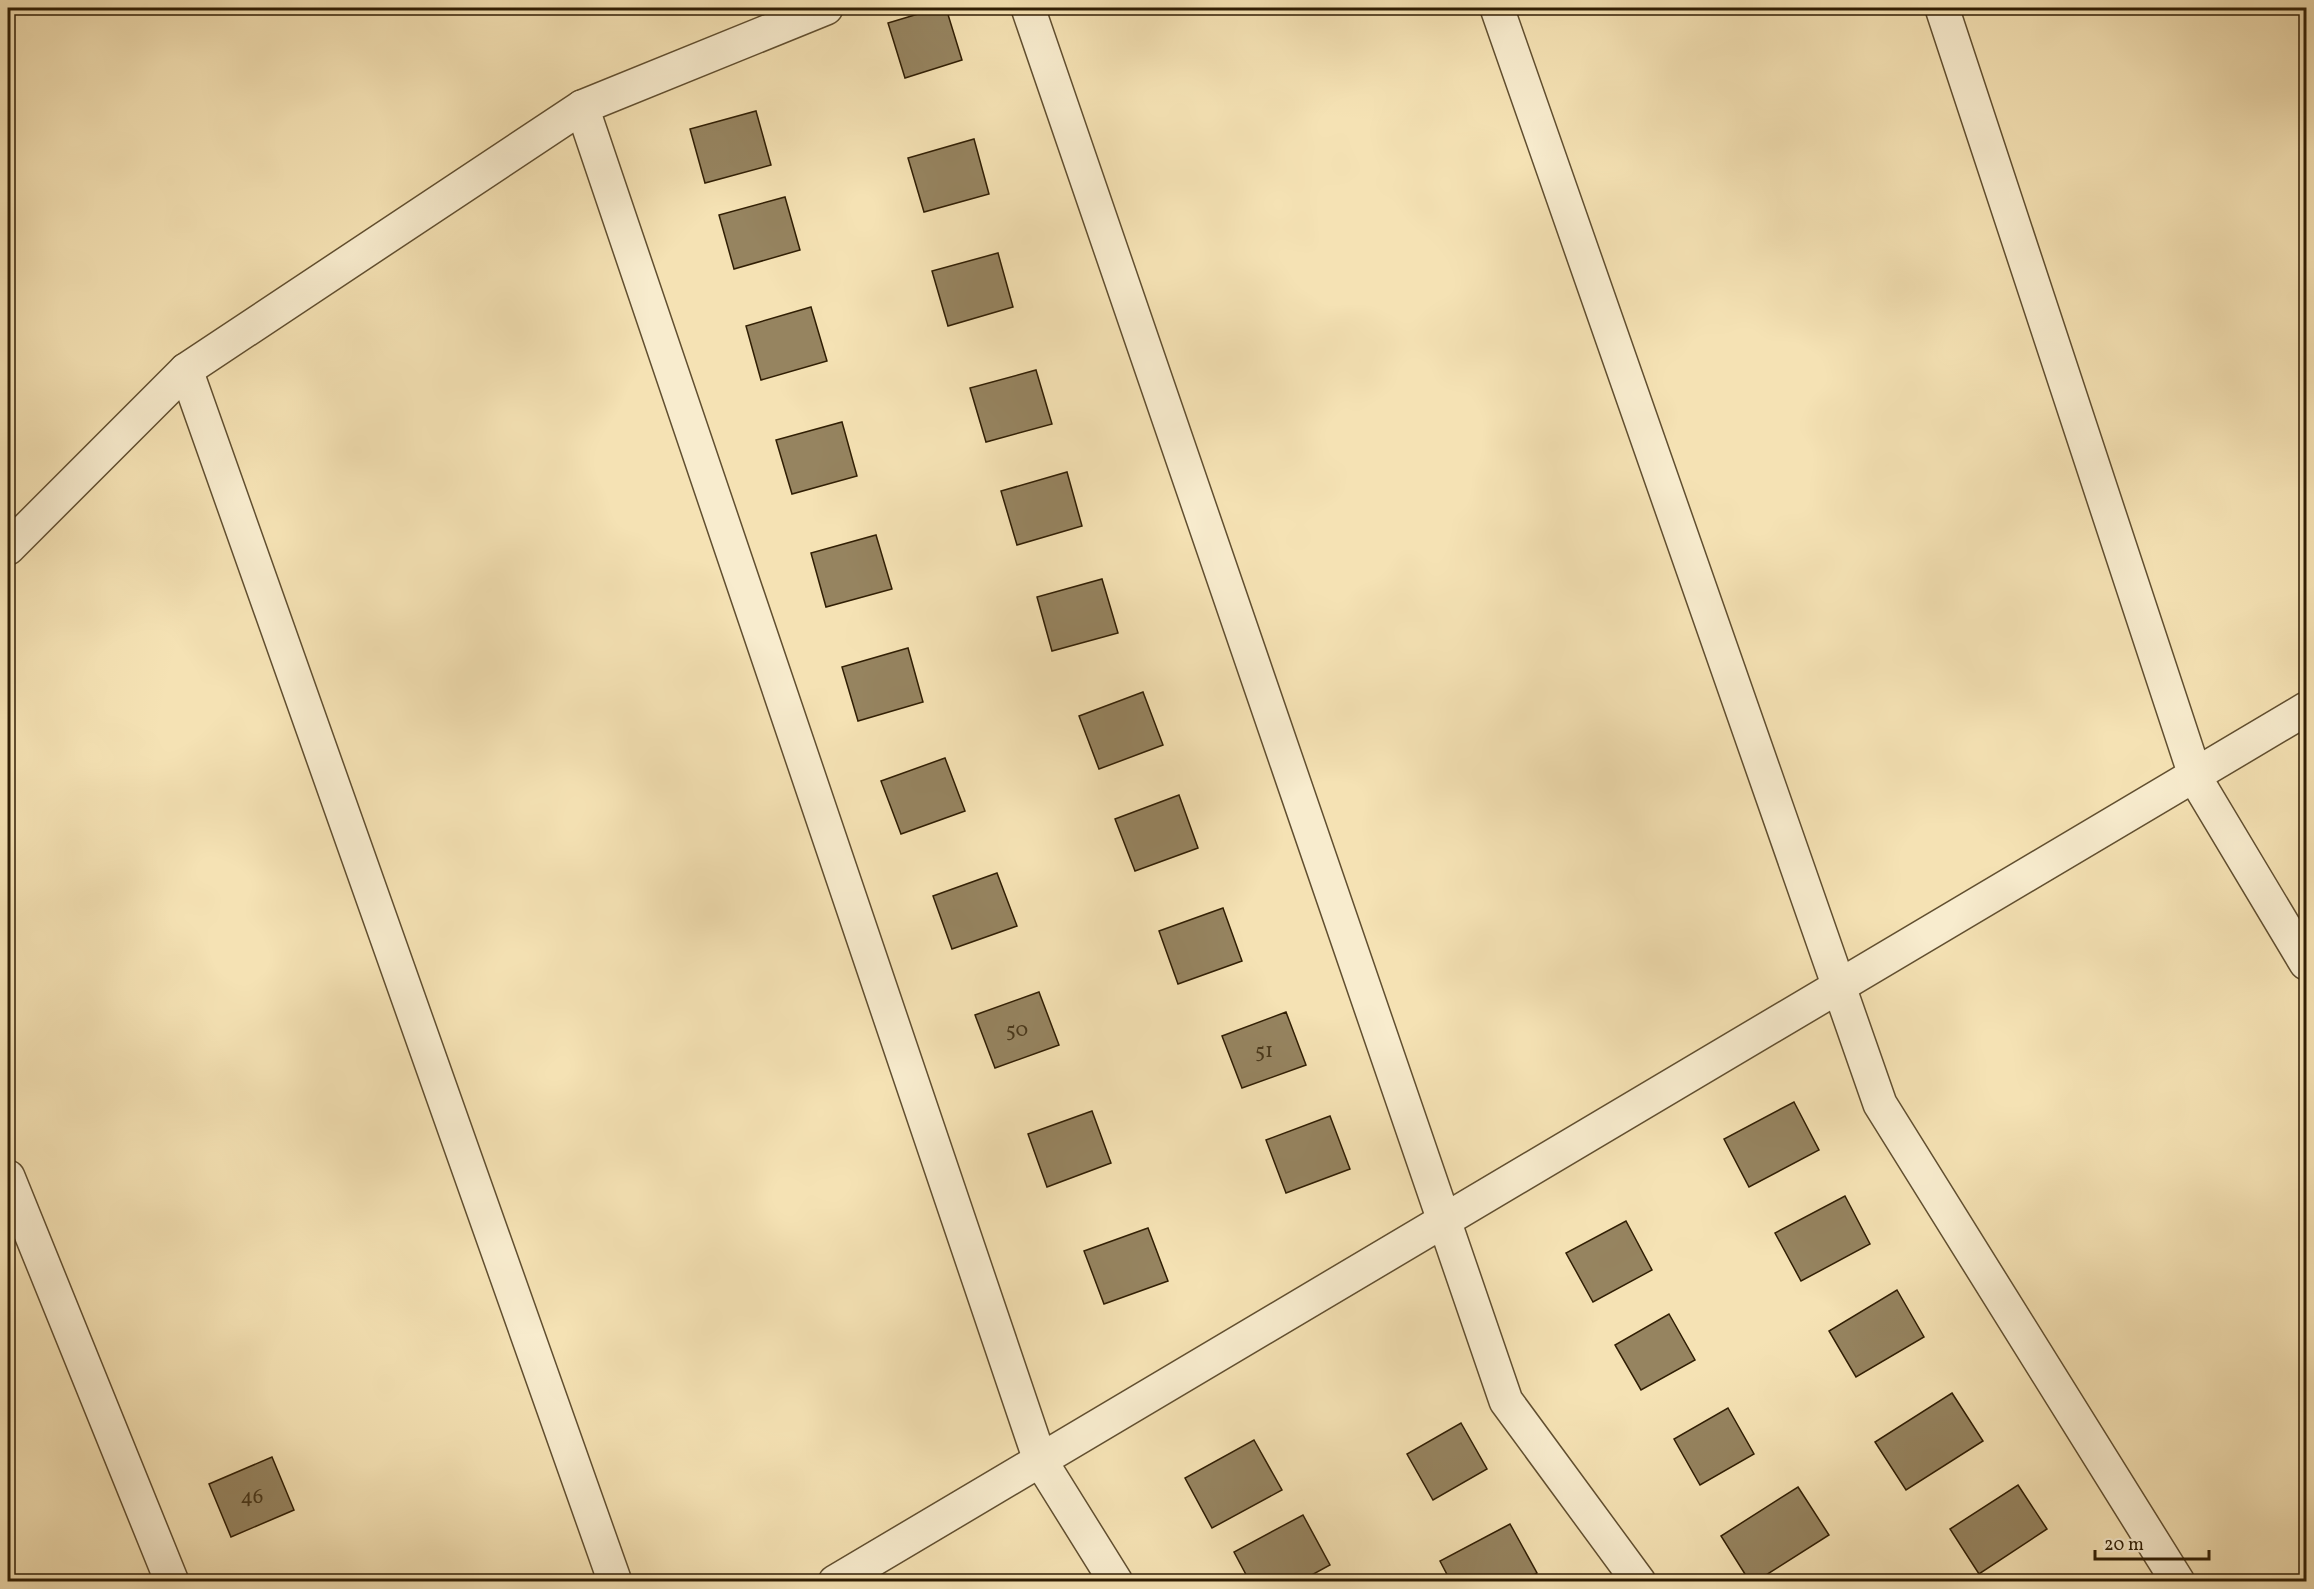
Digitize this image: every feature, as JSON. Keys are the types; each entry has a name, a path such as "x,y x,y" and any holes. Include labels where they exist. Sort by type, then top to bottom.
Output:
{"street":[{"path":"8,548 186,370 582,107 826,8"},
{"path":"1028,8 1506,1401 1639,1581"},
{"path":"1497,8 1880,1104 2178,1581"},
{"path":"1942,8 2197,782 2307,963"},
{"path":"582,107 1040,1460 1116,1581"},
{"path":"186,370 615,1581"},
{"path":"835,1581 2307,709"},
{"path":"8,1177 172,1581"}],"building":[{"path":"938,8 946,8 962,60 905,78 888,23"},
{"path":"756,111 771,165 705,183 690,129"},
{"path":"974,139 989,194 924,212 908,158"},
{"path":"785,197 800,250 734,269 719,215"},
{"path":"998,253 1013,307 948,326 932,271"},
{"path":"811,307 827,361 761,380 746,326"},
{"path":"1036,370 1052,424 986,442 970,388"},
{"path":"842,422 857,476 792,494 776,440"},
{"path":"1067,472 1082,526 1017,545 1001,491"},
{"path":"876,535 892,589 826,607 811,553"},
{"path":"1102,579 1118,633 1052,651 1037,597"},
{"path":"908,648 923,702 858,721 842,667"},
{"path":"1143,692 1163,745 1099,769 1079,716"},
{"path":"945,758 965,811 901,834 881,781"},
{"path":"1179,795 1198,848 1135,871 1115,819"},
{"path":"997,873 1017,926 952,949 933,896"},
{"path":"1223,908 1242,961 1178,984 1159,931"},
{"path":"1039,992 1059,1045 995,1068 975,1015"},
{"path":"1286,1012 1306,1065 1242,1088 1222,1036"},
{"path":"1794,1102 1819,1150 1749,1187 1724,1139"},
{"path":"1092,1111 1111,1163 1047,1187 1028,1134"},
{"path":"1330,1116 1350,1169 1286,1193 1266,1140"},
{"path":"1845,1196 1870,1244 1801,1281 1775,1233"},
{"path":"1626,1221 1652,1270 1593,1302 1566,1253"},
{"path":"1148,1228 1168,1281 1104,1304 1084,1251"},
{"path":"1897,1290 1924,1337 1856,1377 1829,1331"},
{"path":"1669,1314 1695,1360 1641,1390 1615,1345"},
{"path":"1952,1393 1983,1441 1906,1490 1875,1442"},
{"path":"1728,1408 1754,1454 1700,1485 1674,1439"},
{"path":"1461,1423 1487,1469 1433,1500 1407,1454"},
{"path":"1254,1440 1282,1490 1212,1528 1185,1478"},
{"path":"272,1457 294,1510 231,1537 209,1484"},
{"path":"2018,1485 2047,1529 1979,1574 1950,1529"},
{"path":"1798,1487 1829,1535 1755,1582 1750,1582 1721,1536"},
{"path":"1303,1515 1330,1565 1299,1582 1250,1582 1234,1552"},
{"path":"1510,1524 1537,1573 1521,1582 1451,1582 1440,1561"}]}
